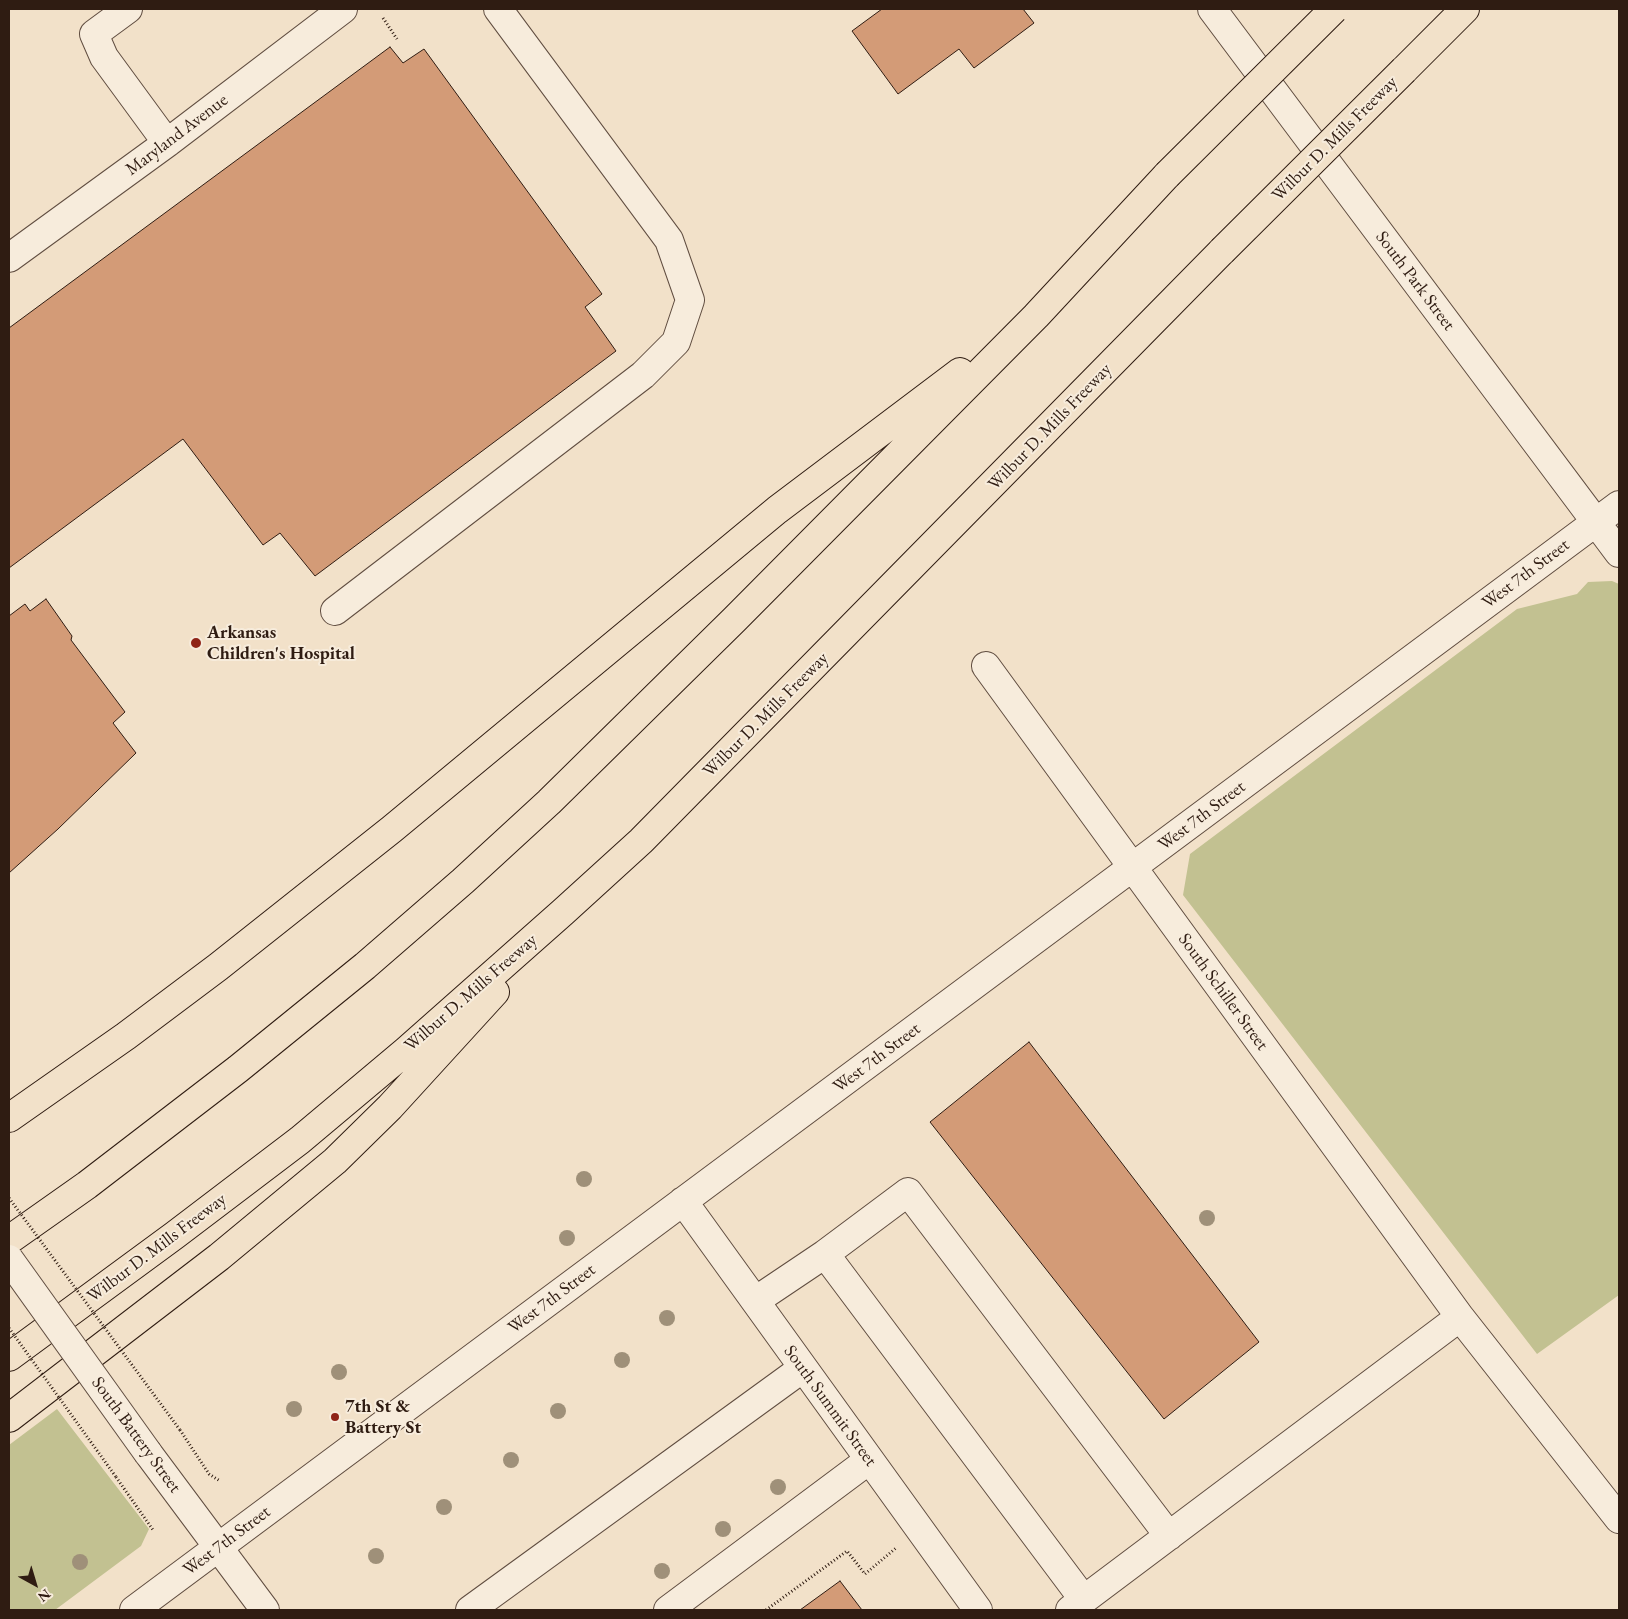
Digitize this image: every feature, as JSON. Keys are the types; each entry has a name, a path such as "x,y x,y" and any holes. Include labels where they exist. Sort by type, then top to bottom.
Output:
{"highway":[{"path":"9,1240 87,1185 238,1069 365,966 463,881 549,802 734,620 1036,316 1167,175 1334,9"},
{"name":"Wilbur D. Mills Freeway","path":"9,1357 176,1235 300,1140 406,1051 648,834 1222,251 1465,9"},
{"path":"9,1118 126,1036 218,966 392,829 777,510 1036,316"},
{"path":"9,1418 219,1257 335,1161 390,1107 467,1024 563,912"}],"street":[{"path":"128,9 94,34 104,57 167,143"},
{"name":"Maryland Avenue","path":"9,258 167,143 343,9"},
{"path":"335,611 643,375 676,342 690,300 669,240 498,9"},
{"name":"South Park Street","path":"1212,9 1619,554"},
{"name":"West 7th Street","path":"134,1610 1619,505"},
{"name":"South Schiller Street","path":"986,666 1460,1317 1619,1519"},
{"path":"755,1301 825,1254 908,1192 1169,1536"},
{"name":"South Summit Street","path":"683,1201 978,1610"},
{"path":"825,1254 1077,1605 1460,1317"},
{"name":"South Battery Street","path":"9,1259 148,1453 265,1610"},
{"path":"470,1610 804,1368"},
{"path":"668,1610 869,1460"}],"path":[{"path":"383,18 397,39"},
{"path":"9,1198 180,1430 209,1474 220,1481"},
{"path":"9,1328 153,1530"},
{"path":"766,1610 847,1551 864,1574 898,1546"}],"shaded area":[{"path":"1612,581 1619,584 1619,1295 1537,1354 1183,895 1190,854 1517,609 1577,594 1588,582"},
{"path":"57,1409 149,1529 141,1546 55,1610 9,1610 9,1445"}],"building":[{"path":"882,9 1023,9 1034,23 974,68 959,49 898,94 852,31"},
{"path":"390,47 403,63 424,49 602,294 585,307 616,351 315,576 280,533 263,545 183,439 9,568 9,328"},
{"path":"46,599 72,636 71,640 125,712 113,723 136,753 58,829 9,873 9,616 25,604 30,611"},
{"path":"1029,1042 1259,1342 1164,1419 930,1122"},
{"path":"840,1581 862,1610 800,1610"}],"place":[{"name":"Arkansas Children's Hospital","path":"196,643"},
{"name":"7th St & Battery St","path":"335,1417"}]}
